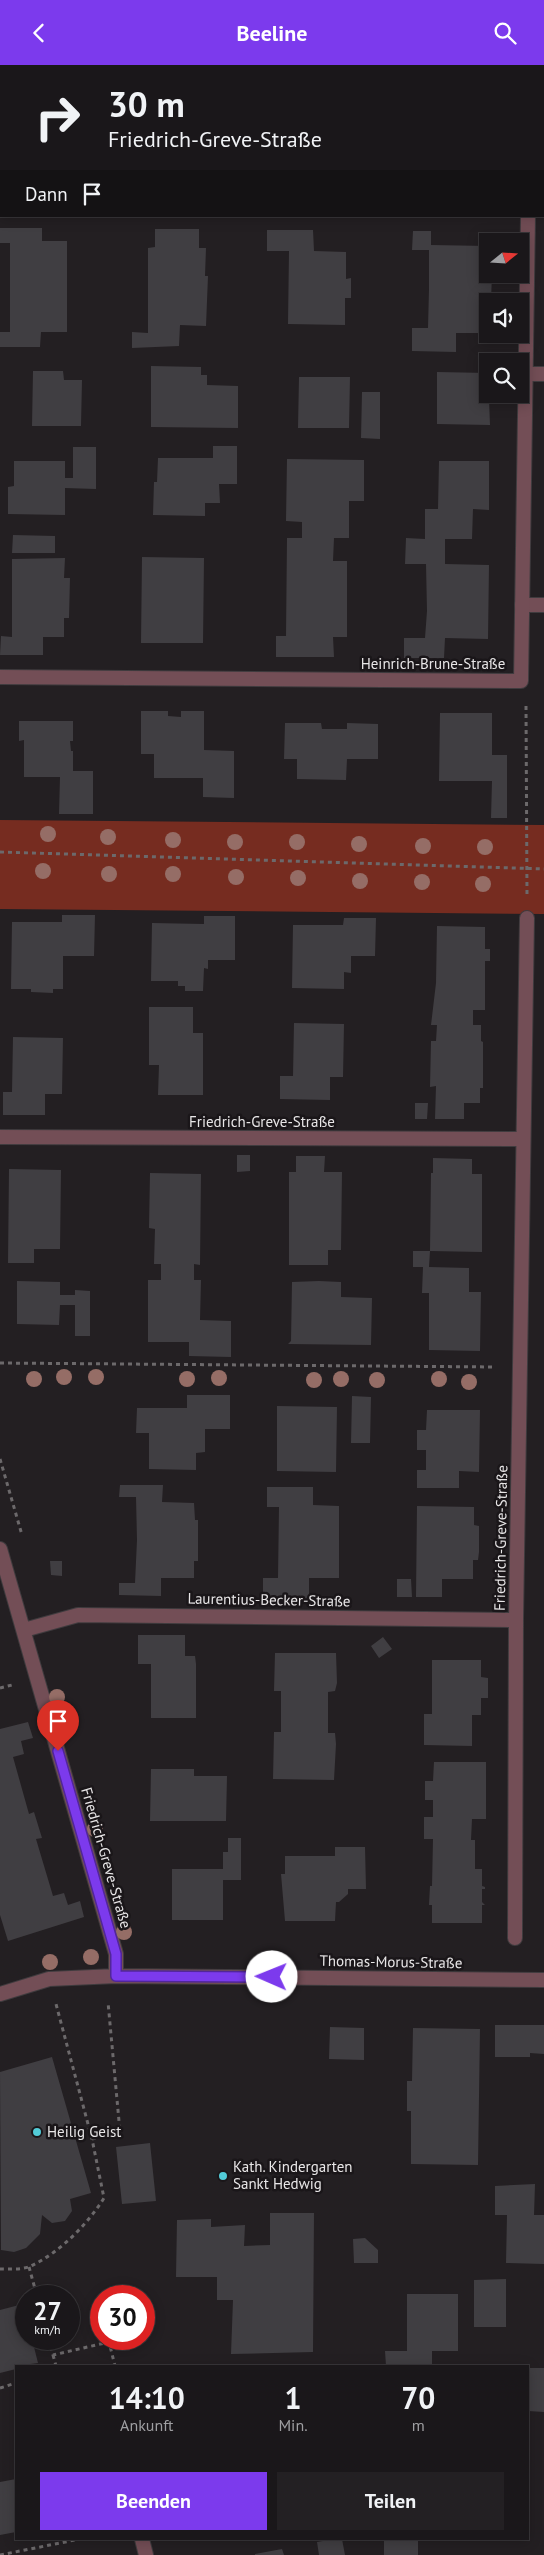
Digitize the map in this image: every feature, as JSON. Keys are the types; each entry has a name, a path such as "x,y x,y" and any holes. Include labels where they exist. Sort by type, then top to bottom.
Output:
{"street":[{"name":"Heinrich-Brune-Straße","path":"525,353 528,217"},
{"path":"529,374 544,375"},
{"name":"Heinrich-Brune-Straße","path":"0,677 521,681 525,403"},
{"path":"522,605 544,605"},
{"name":"Friedrich-Greve-Straße","path":"515,1938 516,1620 527,917"},
{"name":"Friedrich-Greve-Straße","path":"0,1137 523,1139"},
{"name":"Friedrich-Greve-Straße","path":"0,1549 116,1954 111,1976"},
{"name":"Laurentius-Becker-Straße","path":"24,1630 78,1615 516,1620"},
{"name":"Thomas-Morus-Straße","path":"0,1994 49,1979 111,1976 544,1980"},
{"path":"142,2540 146,2555"}],"path":[{"path":"521,681 526,707 528,868"},
{"path":"0,852 544,869"},
{"path":"0,1363 520,1367"},
{"path":"92,2139 120,2132 111,1976"},
{"path":"0,2269 29,2267 56,2249 92,2218 104,2198 92,2139 49,1979"},
{"path":"29,2267 34,2285"},
{"path":"53,2355 109,2342 115,2365"},
{"path":"51,2350 56,2365"},
{"path":"0,2388 15,2383"},
{"path":"0,2555 75,2540"}],"shaded area":[{"path":"0,820 544,825 544,914 0,909"}],"building":[{"path":"0,228 42,228 42,241 67,241 67,332 41,332 40,347 0,347 0,332 10,332 10,243 0,243"},
{"path":"155,229 199,229 199,248 206,248 205,276 208,276 206,326 180,325 179,346 132,348 132,332 148,333 148,248 155,247"},
{"path":"267,230 313,230 314,251 346,252 346,279 351,278 351,298 345,298 345,325 288,324 289,251 267,251"},
{"path":"413,231 431,231 431,245 479,246 479,283 492,283 491,293 479,293 479,333 456,333 456,352 412,351 412,328 428,328 429,250 412,250"},
{"path":"151,366 201,367 201,375 207,375 207,385 238,386 238,428 151,427"},
{"path":"33,371 63,371 64,380 82,380 81,426 32,426"},
{"path":"437,372 479,373 479,403 489,403 490,425 437,424"},
{"path":"299,377 350,377 349,428 298,428"},
{"path":"362,392 380,392 380,439 361,438"},
{"path":"213,446 237,446 237,484 219,484 220,503 205,503 205,516 153,515 154,482 157,482 158,458 213,458"},
{"path":"73,447 96,447 96,489 65,488 65,515 8,514 8,487 14,486 14,461 65,461 65,478 73,478"},
{"path":"287,459 364,460 364,501 349,501 349,538 334,538 333,561 347,561 347,637 333,637 334,657 276,657 276,636 286,636 287,538 302,538 302,522 286,521"},
{"path":"439,461 489,461 489,510 473,509 472,539 445,539 445,564 489,565 488,639 445,638 444,658 404,658 404,638 425,638 427,611 426,564 405,564 406,538 425,539 425,509 438,509"},
{"path":"13,535 55,536 55,553 12,553"},
{"path":"142,557 204,558 203,643 141,643"},
{"path":"65,558 64,578 70,578 69,618 64,618 64,637 43,637 43,655 0,655 1,636 12,637 12,559"},
{"path":"141,711 168,711 168,716 181,717 181,711 204,711 204,750 234,751 234,798 203,797 203,778 154,778 154,754 141,754"},
{"path":"440,713 492,713 492,755 507,755 507,818 491,818 492,781 439,781"},
{"path":"19,721 73,721 73,741 70,741 71,751 73,751 73,771 93,771 93,814 59,814 60,777 24,777 24,740 19,741"},
{"path":"285,723 321,723 322,729 347,729 347,723 378,724 378,759 347,759 346,780 297,779 297,759 284,759"},
{"path":"62,915 95,915 94,956 63,956 63,989 53,989 53,993 31,992 31,989 11,989 12,922 62,922"},
{"path":"204,916 235,916 235,960 208,960 208,969 204,968 203,991 185,991 185,986 178,986 178,981 151,981 152,923 204,924"},
{"path":"344,918 376,918 375,956 351,956 351,973 344,972 344,989 292,988 293,925 343,925"},
{"path":"437,926 485,927 485,949 490,949 490,961 485,961 485,1010 473,1010 473,1025 481,1025 483,1088 480,1088 480,1103 464,1103 464,1119 435,1119 436,1086 430,1087 431,1041 436,1041 437,1025 431,1025 436,983"},
{"path":"149,1007 193,1007 193,1033 203,1033 203,1095 158,1095 159,1065 149,1065"},
{"path":"294,1023 344,1024 343,1077 330,1077 330,1100 280,1099 280,1076 293,1076"},
{"path":"13,1037 63,1038 62,1094 45,1094 45,1115 3,1115 3,1092 12,1092"},
{"path":"415,1103 428,1103 427,1119 415,1119"},
{"path":"237,1155 250,1155 250,1171 237,1172"},
{"path":"296,1156 325,1156 324,1172 342,1172 341,1250 328,1250 328,1265 289,1265 289,1172 296,1172"},
{"path":"433,1158 472,1159 472,1174 482,1174 482,1252 430,1251 431,1173 433,1173"},
{"path":"9,1169 61,1170 60,1249 34,1249 34,1263 8,1263"},
{"path":"150,1173 201,1174 200,1265 194,1264 194,1280 201,1280 200,1320 231,1321 231,1357 189,1356 189,1342 148,1342 148,1280 161,1280 161,1264 154,1264 155,1229 149,1228"},
{"path":"413,1251 430,1251 429,1267 469,1268 469,1292 481,1292 480,1351 429,1350 429,1293 422,1293 423,1267 413,1267"},
{"path":"17,1281 60,1282 60,1295 75,1295 75,1290 90,1291 90,1336 75,1336 75,1305 60,1305 59,1325 17,1324"},
{"path":"292,1282 341,1282 341,1297 372,1298 371,1345 288,1344 291,1341"},
{"path":"187,1395 230,1395 230,1429 205,1429 205,1452 196,1453 196,1470 149,1469 149,1433 136,1433 137,1408 187,1408"},
{"path":"352,1396 371,1397 370,1443 351,1443"},
{"path":"277,1406 337,1407 336,1472 277,1471"},
{"path":"427,1410 480,1410 479,1472 459,1471 459,1488 417,1488 417,1470 426,1470 426,1450 417,1450 417,1430 426,1430"},
{"path":"120,1485 163,1485 162,1502 194,1503 195,1520 198,1520 198,1561 194,1561 194,1578 161,1578 161,1596 119,1595 119,1583 135,1583 137,1540 136,1497 119,1497"},
{"path":"267,1487 313,1487 313,1505 339,1506 339,1578 309,1578 309,1599 263,1598 263,1578 278,1578 279,1507 267,1507"},
{"path":"417,1506 474,1507 474,1525 479,1526 479,1552 478,1560 473,1560 473,1579 442,1579 442,1597 416,1597"},
{"path":"50,1561 62,1561 62,1576 51,1575"},
{"path":"397,1579 411,1579 412,1597 397,1597"},
{"path":"138,1635 185,1635 185,1656 195,1656 196,1718 151,1718 151,1664 138,1664"},
{"path":"383,1637 392,1649 379,1658 371,1646"},
{"path":"275,1653 336,1653 337,1683 335,1691 328,1692 328,1733 335,1733 336,1744 334,1780 273,1779 274,1732 281,1732 281,1691 274,1691"},
{"path":"432,1660 481,1660 481,1677 488,1678 488,1698 481,1698 481,1715 472,1715 472,1746 424,1745 424,1714 432,1714"},
{"path":"28,1722 33,1738 21,1741 24,1754 13,1757 29,1814 34,1812 42,1838 36,1839 53,1896 64,1893 68,1905 80,1901 84,1917 8,1941 0,1915 0,1729"},
{"path":"434,1762 486,1762 486,1819 472,1819 471,1840 475,1840 475,1869 482,1869 482,1886 485,1887 485,1889 482,1889 482,1902 485,1905 482,1905 482,1923 432,1923 432,1905 429,1905 430,1886 432,1886 433,1839 424,1839 424,1817 433,1817 433,1800 425,1800 425,1781 433,1781"},
{"path":"151,1769 194,1769 194,1776 227,1776 226,1821 150,1821"},
{"path":"228,1838 241,1838 241,1880 223,1880 223,1920 172,1920 172,1869 223,1869 223,1852 228,1852"},
{"path":"335,1847 365,1847 366,1889 348,1889 348,1894 339,1902 336,1902 335,1921 285,1921 281,1874 285,1874 285,1856 335,1856"},
{"path":"495,2025 544,2025 544,2054 530,2053 530,2057 495,2057"},
{"path":"330,2027 364,2028 364,2060 329,2059"},
{"path":"413,2028 480,2029 478,2165 411,2164 411,2111 407,2111 407,2081 412,2081"},
{"name":"Heilig Geist","path":"52,2057 91,2193 70,2199 72,2211 65,2221 52,2223 42,2215 40,2234 26,2248 14,2252 1,2250 0,2072"},
{"path":"150,2143 156,2201 122,2204 116,2147"},
{"path":"535,2184 534,2215 544,2215 544,2264 506,2263 507,2215 495,2215 495,2186"},
{"path":"270,2213 314,2213 313,2352 231,2354 233,2300 217,2300 217,2277 176,2277 177,2220 211,2219 211,2227 245,2225 244,2246 270,2245"},
{"path":"365,2238 378,2250 378,2263 354,2263 353,2239"},
{"path":"506,2279 506,2327 474,2327 474,2280"},
{"path":"407,2294 458,2294 458,2351 432,2351 432,2365 386,2365 385,2351 407,2351"},
{"path":"15,2306 15,2350 35,2350 38,2363 15,2365 15,2369 0,2373 0,2310"},
{"path":"529,2368 544,2368 544,2412 529,2411"},
{"path":"15,2479 15,2532 0,2535 0,2482"},
{"path":"342,2540 345,2555 319,2555 317,2542"},
{"path":"384,2540 418,2540 418,2555 384,2555"},
{"path":"282,2549 284,2555 255,2555 255,2554"}],"place":[{"name":"Heilig Geist","path":"37,2132"},
{"name":"Kath. Kindergarten Sankt Hedwig","path":"223,2176"}],"route":[{"path":"58,1751 116,1954 116,1976 272,1977"}]}
